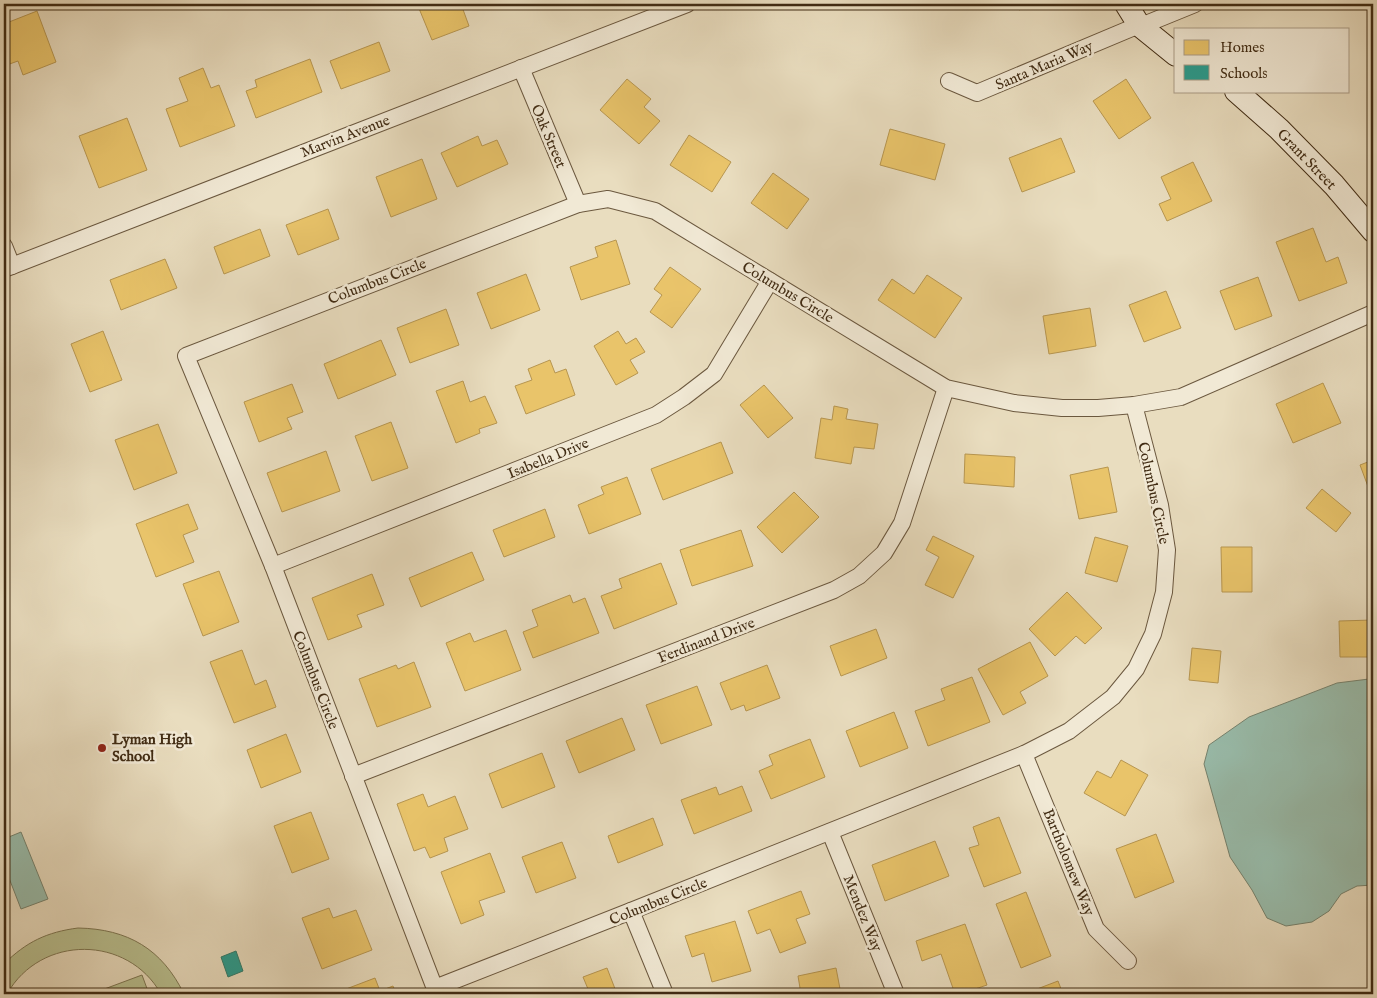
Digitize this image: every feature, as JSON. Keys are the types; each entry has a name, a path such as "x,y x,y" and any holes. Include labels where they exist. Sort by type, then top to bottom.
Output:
{"street":[{"name":"Marvin Avenue","path":"8,267 686,4"},
{"path":"1126,4 1140,26 1174,53"},
{"name":"Santa Maria Way","path":"949,82 977,93 1195,4"},
{"name":"Oak Street","path":"521,68 578,204"},
{"name":"Grant Street","path":"1237,92 1279,129 1334,185 1373,231"},
{"name":"Columbus Circle","path":"1134,405 1160,505 1167,550 1164,592 1154,634 1136,669 1113,697 1069,731 1024,754 436,991 273,566 186,356 578,204 608,199 654,211 946,388 1014,403 1062,408 1098,408 1134,405 1181,397 1373,313"},
{"path":"4,246 8,267"},
{"name":"Isabella Drive","path":"273,566 656,415 714,374 770,281"},
{"name":"Ferdinand Drive","path":"353,776 834,590 859,576 884,553 902,523 946,388"},
{"name":"Bartholomew Way","path":"1024,754 1096,928 1128,961"},
{"name":"Mendez Way","path":"830,832 896,994"},
{"path":"631,912 665,994"}],"shaded area":[{"path":"1369,679 1373,685 1373,885 1357,886 1341,894 1329,911 1312,922 1286,926 1267,918 1252,890 1230,857 1204,764 1209,745 1249,717 1337,683"},
{"path":"21,832 48,899 21,909 9,878 4,880 4,839"},
{"path":"78,928 113,932 142,944 165,965 184,994 161,994 146,975 128,961 107,952 84,949 62,952 41,960 22,974 7,994 4,994 4,964 12,956 29,944 47,935"},
{"path":"142,975 149,994 91,994"}],"building: Homes":[{"path":"424,4 461,4 469,26 432,40 418,6"},
{"path":"1017,4 1036,4 1019,10"},
{"path":"37,11 56,62 23,75 18,61 4,66 4,24"},
{"path":"379,42 390,71 341,89 330,61"},
{"path":"310,59 322,92 256,118 246,91 257,87 255,80"},
{"path":"203,68 211,88 219,85 235,126 180,147 166,109 188,101 179,78"},
{"path":"627,79 651,99 644,107 660,121 639,144 600,110"},
{"path":"1126,79 1151,118 1119,139 1093,101"},
{"path":"127,118 147,170 99,188 79,136"},
{"path":"890,129 945,144 935,180 880,165"},
{"path":"689,135 731,162 712,192 670,165"},
{"path":"478,136 482,146 497,140 508,164 457,187 441,153"},
{"path":"1061,138 1075,172 1022,192 1009,158"},
{"path":"422,159 437,199 391,217 376,177"},
{"path":"1193,162 1212,201 1167,221 1159,204 1171,199 1161,177"},
{"path":"773,173 809,199 787,229 751,203"},
{"path":"328,209 339,239 298,255 286,225"},
{"path":"1313,228 1326,262 1338,257 1347,283 1299,301 1276,242"},
{"path":"260,229 270,256 224,274 214,247"},
{"path":"616,240 630,284 581,300 570,267 598,257 595,247"},
{"path":"165,259 177,288 121,310 110,280"},
{"path":"670,267 701,289 672,328 650,312 662,295 654,289"},
{"path":"526,274 540,310 491,329 477,293"},
{"path":"927,275 962,298 935,338 878,300 892,279 914,294"},
{"path":"1258,277 1272,316 1235,330 1220,291"},
{"path":"1166,291 1181,328 1144,342 1129,305"},
{"path":"1090,308 1096,346 1049,354 1043,316"},
{"path":"446,309 459,345 410,363 397,328"},
{"path":"103,331 122,380 90,392 71,344"},
{"path":"618,331 626,344 636,338 645,352 630,360 638,373 616,385 594,346"},
{"path":"381,340 396,375 338,399 324,364"},
{"path":"550,360 555,373 566,369 575,395 526,414 515,386 532,380 528,369"},
{"path":"463,381 470,402 485,396 497,423 479,429 480,433 456,443 436,391"},
{"path":"1323,383 1341,423 1293,443 1276,404"},
{"path":"292,384 303,412 287,418 292,429 259,442 244,402"},
{"path":"764,385 793,418 768,438 740,405"},
{"path":"834,406 848,409 846,419 878,424 874,449 854,447 851,464 815,458 821,418 832,420"},
{"path":"391,422 408,468 372,481 355,436"},
{"path":"158,424 177,473 134,490 115,440"},
{"path":"721,442 733,473 663,500 651,469"},
{"path":"326,451 340,491 282,512 267,473"},
{"path":"965,454 1015,457 1014,487 964,483"},
{"path":"1373,460 1373,500 1360,465"},
{"path":"1108,467 1117,512 1079,519 1070,475"},
{"path":"627,477 641,514 589,534 578,505 604,494 601,487"},
{"path":"1322,489 1351,513 1336,532 1306,508"},
{"path":"794,492 819,517 782,553 757,527"},
{"path":"188,504 198,529 183,535 194,562 156,577 136,524"},
{"path":"545,509 555,537 504,557 493,530"},
{"path":"741,530 753,566 692,586 680,550"},
{"path":"933,536 974,556 953,598 925,585 939,557 926,550"},
{"path":"1095,537 1128,546 1117,582 1085,573"},
{"path":"1221,547 1252,547 1252,592 1222,592"},
{"path":"472,552 484,580 421,607 409,578"},
{"path":"661,563 677,604 614,629 601,596 622,588 619,579"},
{"path":"219,571 239,622 203,636 183,584"},
{"path":"372,574 384,605 357,615 362,627 328,640 312,598"},
{"path":"1067,592 1102,628 1085,644 1076,636 1055,656 1029,629"},
{"path":"570,595 573,603 585,598 599,633 533,658 523,632 538,626 532,610"},
{"path":"1373,620 1373,657 1340,657 1339,621"},
{"path":"876,629 887,658 841,676 830,646"},
{"path":"506,630 521,670 465,691 446,643 470,633 474,642"},
{"path":"1030,642 1048,676 1020,692 1026,703 1003,715 978,669"},
{"path":"1192,648 1221,651 1218,683 1189,680"},
{"path":"242,650 255,685 266,680 276,707 234,723 210,662"},
{"path":"414,662 431,707 377,727 359,679 396,665 398,669"},
{"path":"767,665 780,698 746,711 744,705 731,710 720,683"},
{"path":"972,677 990,722 928,746 915,711 945,700 941,689"},
{"path":"697,686 712,725 661,744 646,705"},
{"path":"894,712 908,748 860,767 846,731"},
{"path":"622,718 635,750 579,773 566,741"},
{"path":"286,734 301,772 261,788 247,750"},
{"path":"810,739 825,777 771,799 759,771 773,765 769,755"},
{"path":"542,753 555,787 502,808 489,774"},
{"path":"1121,760 1148,775 1125,816 1084,793 1097,771 1111,778"},
{"path":"742,786 752,811 694,834 681,800 716,787 719,795"},
{"path":"423,794 428,807 455,796 468,829 444,838 448,851 430,858 425,847 414,851 397,804"},
{"path":"311,812 329,859 292,873 274,826"},
{"path":"999,817 1021,873 984,887 969,848 979,845 973,827"},
{"path":"653,818 663,845 618,863 608,836"},
{"path":"1156,834 1174,882 1135,898 1116,849"},
{"path":"935,841 949,876 885,901 872,865"},
{"path":"562,842 576,878 536,893 522,857"},
{"path":"490,853 505,892 479,901 484,915 461,924 441,872"},
{"path":"801,891 810,914 796,919 806,943 780,953 770,929 757,934 748,911"},
{"path":"1026,892 1051,956 1021,968 996,904"},
{"path":"329,908 333,918 356,910 372,950 322,969 302,918"},
{"path":"735,921 751,971 712,982 704,953 692,957 685,936"},
{"path":"965,924 987,985 955,994 941,954 922,961 916,941"},
{"path":"607,968 617,994 576,994 588,989 583,977"},
{"path":"836,968 841,994 801,994 798,976"},
{"path":"375,978 380,991 393,986 396,994 333,994"},
{"path":"1058,981 1063,994 1024,994"}],"building: Schools":[{"path":"236,951 243,971 228,977 221,957"}],"place":[{"name":"Lyman High School","path":"102,748"}]}
